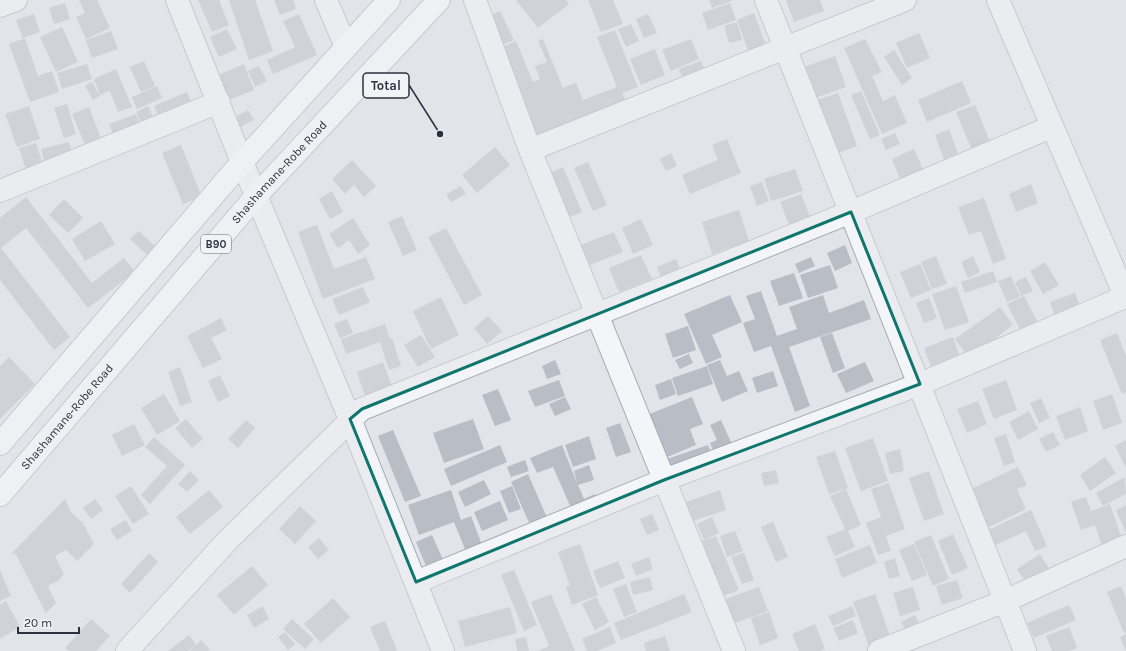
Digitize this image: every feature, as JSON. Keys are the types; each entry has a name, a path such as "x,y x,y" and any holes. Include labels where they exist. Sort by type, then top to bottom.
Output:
{"main road":[{"name":"B90","path":"0,444 242,162 389,0"},
{"name":"Shashamane-Robe Road","path":"0,495 257,195 439,0"}],"street":[{"path":"0,6 16,0"},
{"path":"177,0 242,162 350,419 416,582 440,650"},
{"path":"326,0 346,47"},
{"path":"474,0 530,150 734,651"},
{"path":"766,0 786,47 1025,651"},
{"path":"530,150 905,0"},
{"path":"416,582 664,480 920,384 1126,297 1051,127 998,0"},
{"path":"0,191 219,102"},
{"path":"127,651 227,541 350,419 362,409 851,212 1051,127"},
{"path":"879,651 1005,601 1126,546"}],"highlighted area":[{"path":"851,212 920,384 664,480 416,582 350,419 362,409"}],"building":[{"path":"79,0 97,0 110,28 86,39 76,17 85,13"},
{"path":"198,0 219,0 229,25 212,32"},
{"path":"229,0 255,0 273,51 249,60"},
{"path":"274,0 293,0 296,9 280,15"},
{"path":"516,0 566,0 569,4 538,28"},
{"path":"588,0 613,0 623,24 601,32"},
{"path":"709,0 734,0 712,8"},
{"path":"786,0 820,0 824,11 794,22"},
{"path":"65,3 70,19 54,24 49,8"},
{"path":"730,3 736,20 708,30 702,13"},
{"path":"500,11 514,40 496,48 482,19"},
{"path":"754,13 768,50 750,56 737,20"},
{"path":"34,14 40,32 23,38 16,20"},
{"path":"299,14 317,55 273,74 267,60 295,47 283,21"},
{"path":"648,14 657,33 644,38 636,19"},
{"path":"737,22 742,40 729,43 724,26"},
{"path":"631,24 639,41 626,47 618,29"},
{"path":"62,27 78,62 56,72 40,37"},
{"path":"227,29 237,49 219,57 210,37"},
{"path":"615,30 638,87 622,93 628,106 539,142 500,48 516,41 533,82 540,79 535,66 547,62 538,41 543,39 563,88 576,83 583,100 617,87 597,37"},
{"path":"111,31 118,49 92,58 86,40"},
{"path":"919,33 930,58 907,68 896,43"},
{"path":"25,38 38,76 52,71 59,92 30,102 9,44"},
{"path":"691,39 699,59 671,71 662,50"},
{"path":"865,39 882,72 872,76 883,101 895,95 907,123 882,134 844,48"},
{"path":"655,49 665,75 641,85 630,59"},
{"path":"894,50 912,78 902,85 884,57"},
{"path":"835,56 846,87 815,98 804,67"},
{"path":"144,61 155,86 141,92 130,67"},
{"path":"701,61 706,73 684,82 679,69"},
{"path":"87,64 92,79 62,89 57,73"},
{"path":"244,64 254,90 229,100 218,75"},
{"path":"259,66 267,81 255,87 248,71"},
{"path":"116,69 132,107 118,112 110,91 100,95 94,79"},
{"path":"962,81 971,103 927,122 918,100"},
{"path":"92,82 100,96 93,100 85,86"},
{"path":"157,86 162,98 137,109 132,97"},
{"path":"861,91 880,135 870,139 851,95"},
{"path":"187,92 196,113 163,127 154,106"},
{"path":"838,93 857,146 836,154 817,100"},
{"path":"67,104 76,134 64,138 54,108"},
{"path":"975,105 995,154 977,162 956,112"},
{"path":"29,106 40,139 17,147 5,114"},
{"path":"148,106 159,131 147,136 136,112"},
{"path":"89,107 102,141 86,147 72,114"},
{"path":"248,110 254,120 236,129 231,119"},
{"path":"136,114 142,130 115,140 109,124"},
{"path":"949,129 963,167 949,173 935,135"},
{"path":"895,133 900,144 886,150 881,139"},
{"path":"727,139 741,173 690,194 682,175 718,160 712,145"},
{"path":"69,142 73,157 45,165 41,149"},
{"path":"36,143 43,165 26,170 19,148"},
{"path":"181,145 202,197 183,204 162,153"},
{"path":"495,147 510,165 477,193 462,175"},
{"path":"914,149 923,169 900,179 892,159"},
{"path":"671,153 677,166 666,171 660,159"},
{"path":"352,160 376,186 364,197 354,185 345,194 332,179"},
{"path":"588,162 607,205 593,211 574,168"},
{"path":"563,167 582,212 568,218 549,173"},
{"path":"795,169 803,191 771,201 764,179"},
{"path":"762,182 769,201 757,206 750,186"},
{"path":"1031,184 1038,203 1016,212 1009,194"},
{"path":"461,186 466,194 451,202 446,194"},
{"path":"332,191 343,212 330,219 319,199"},
{"path":"801,194 815,229 794,237 780,202"},
{"path":"26,197 92,283 124,258 135,272 88,308 26,228 1,248 70,337 54,350 0,280 0,218"},
{"path":"984,198 1006,259 993,264 981,231 969,235 958,207"},
{"path":"64,199 83,218 68,233 49,215"},
{"path":"739,210 749,241 712,254 702,222"},
{"path":"402,216 417,250 403,256 388,222"},
{"path":"353,218 370,245 358,254 349,240 338,248 329,234"},
{"path":"641,219 653,245 633,254 622,228"},
{"path":"101,221 115,244 85,261 72,239"},
{"path":"317,225 334,269 366,257 375,279 323,299 298,232"},
{"path":"446,228 482,295 464,305 428,237"},
{"path":"139,231 157,248 149,257 130,239"},
{"path":"614,232 623,252 587,266 578,246"},
{"path":"845,245 852,263 835,271 827,253"},
{"path":"641,255 652,279 619,292 609,268"},
{"path":"936,256 947,284 932,289 921,262"},
{"path":"973,256 980,272 968,278 961,262"},
{"path":"811,257 815,266 799,273 795,264"},
{"path":"676,259 682,274 663,282 657,267"},
{"path":"1045,262 1059,285 1043,294 1030,271"},
{"path":"920,264 931,290 911,298 900,272"},
{"path":"830,265 838,288 808,298 800,275"},
{"path":"993,271 997,282 965,293 961,282"},
{"path":"794,273 803,298 779,306 770,281"},
{"path":"1011,276 1020,297 1007,302 998,281"},
{"path":"1026,277 1033,291 1021,296 1015,282"},
{"path":"956,286 969,322 945,330 932,294"},
{"path":"363,287 370,302 339,315 332,299"},
{"path":"761,291 777,336 797,329 789,307 823,295 829,313 864,300 871,319 789,347 810,406 795,412 771,346 754,352 743,323 755,319 746,296"},
{"path":"1075,293 1081,310 1056,319 1050,302"},
{"path":"730,295 742,322 712,335 722,357 706,364 684,314"},
{"path":"1024,296 1044,334 1027,343 1007,304"},
{"path":"441,297 459,335 431,349 413,311"},
{"path":"929,298 937,318 924,323 916,303"},
{"path":"1000,307 1013,325 997,337 1002,343 973,364 955,339"},
{"path":"488,316 502,331 487,344 474,328"},
{"path":"221,318 227,330 211,338 222,359 203,368 187,336"},
{"path":"347,319 353,333 340,338 334,324"},
{"path":"385,324 390,339 392,338 401,366 389,370 380,342 346,354 341,339"},
{"path":"688,326 696,350 673,358 665,334"},
{"path":"832,333 845,368 833,373 820,337"},
{"path":"1117,333 1126,356 1126,392 1122,394 1100,340"},
{"path":"421,335 435,357 418,367 404,345"},
{"path":"953,337 962,363 934,374 924,348"},
{"path":"689,354 693,363 680,369 675,360"},
{"path":"9,357 35,384 0,419 0,366"},
{"path":"555,360 561,374 547,379 542,366"},
{"path":"720,360 727,376 739,371 748,391 722,402 707,365"},
{"path":"383,362 392,386 365,396 357,372"},
{"path":"865,362 874,381 846,393 837,374"},
{"path":"707,366 713,384 678,396 672,378"},
{"path":"180,367 192,402 180,406 168,372"},
{"path":"773,371 778,386 757,393 752,378"},
{"path":"220,375 230,396 218,402 208,381"},
{"path":"671,379 676,394 660,400 655,385"},
{"path":"559,380 565,396 535,407 528,391"},
{"path":"1006,380 1017,410 994,419 982,389"},
{"path":"498,389 511,420 495,426 482,395"},
{"path":"164,394 180,421 157,435 141,408"},
{"path":"1112,394 1122,423 1103,430 1093,401"},
{"path":"565,397 571,409 555,416 549,404"},
{"path":"692,397 703,424 690,429 696,445 665,458 647,415"},
{"path":"1041,398 1050,418 1039,423 1030,403"},
{"path":"978,401 987,424 967,433 957,409"},
{"path":"1080,407 1088,431 1065,440 1056,416"},
{"path":"1029,411 1038,429 1018,440 1009,422"},
{"path":"186,419 203,439 192,448 175,428"},
{"path":"473,419 484,449 444,463 433,433"},
{"path":"246,420 255,428 238,448 228,439"},
{"path":"721,420 735,451 717,459 710,443 717,440 710,425"},
{"path":"620,423 631,452 616,457 606,428"},
{"path":"134,424 145,445 122,456 112,435"},
{"path":"393,430 421,496 405,502 378,436"},
{"path":"1053,432 1060,445 1046,452 1039,439"},
{"path":"1006,434 1015,462 1004,466 994,438"},
{"path":"589,436 596,459 573,467 565,445"},
{"path":"154,437 185,465 150,504 141,495 167,466 145,447"},
{"path":"873,438 888,481 861,491 845,448"},
{"path":"1126,440 1126,468 1115,446"},
{"path":"500,445 507,462 451,486 444,469"},
{"path":"562,445 577,483 574,471 589,465 594,480 578,485 584,499 595,494 600,507 575,517 553,467 537,473 530,458"},
{"path":"708,445 714,461 673,476 667,459"},
{"path":"900,449 904,471 890,474 885,453"},
{"path":"835,451 848,488 829,494 816,457"},
{"path":"1105,457 1116,473 1090,491 1080,475"},
{"path":"525,460 529,471 511,477 507,467"},
{"path":"1018,467 1027,485 1017,489 1026,509 985,529 969,490"},
{"path":"776,470 779,483 764,486 761,473"},
{"path":"190,471 199,480 187,492 178,484"},
{"path":"929,471 944,514 924,521 909,478"},
{"path":"528,474 548,520 531,527 511,482"},
{"path":"1125,477 1126,494 1103,506 1096,493"},
{"path":"484,480 491,494 465,507 458,492"},
{"path":"889,483 905,529 886,536 891,551 878,555 866,523 881,517 871,489"},
{"path":"131,486 149,514 133,524 115,496"},
{"path":"512,486 521,509 509,513 500,491"},
{"path":"846,489 861,525 848,531 855,547 835,556 826,537 845,529 830,496"},
{"path":"209,490 223,507 190,534 176,517"},
{"path":"451,490 461,520 471,516 485,553 469,559 454,522 419,535 408,505"},
{"path":"720,490 726,510 690,522 683,503"},
{"path":"1086,497 1091,511 1110,504 1124,545 1104,552 1095,525 1081,530 1071,502"},
{"path":"65,499 71,512 83,523 94,544 77,561 66,550 55,556 64,574 59,580 48,586 56,603 46,613 15,553 10,555"},
{"path":"95,499 103,510 91,519 83,508"},
{"path":"500,501 508,520 482,531 474,512"},
{"path":"1126,505 1126,533 1116,510"},
{"path":"300,506 316,521 295,544 279,529"},
{"path":"1031,510 1047,546 1035,551 1026,531 991,547 984,532"},
{"path":"652,514 659,530 647,535 640,519"},
{"path":"712,517 719,533 704,540 697,524"},
{"path":"126,520 132,531 117,540 110,529"},
{"path":"773,522 788,557 776,562 761,527"},
{"path":"735,531 743,551 727,557 720,536"},
{"path":"953,534 968,568 952,575 938,541"},
{"path":"432,535 448,571 431,578 416,542"},
{"path":"931,535 949,579 933,586 914,542"},
{"path":"716,536 739,590 723,596 700,542"},
{"path":"319,538 329,550 318,559 308,547"},
{"path":"580,544 598,595 572,605 566,587 570,586 558,552"},
{"path":"914,544 927,575 912,581 899,550"},
{"path":"870,545 877,563 842,578 835,559"},
{"path":"149,553 158,562 130,593 121,584"},
{"path":"744,553 754,580 742,584 731,557"},
{"path":"1040,554 1051,572 1029,587 1017,569"},
{"path":"649,557 653,569 636,576 631,564"},
{"path":"895,558 900,576 889,579 884,562"},
{"path":"618,561 625,578 600,588 593,571"},
{"path":"252,566 268,585 234,615 217,595"},
{"path":"0,570 11,596 0,601"},
{"path":"514,570 537,625 524,631 501,575"},
{"path":"650,577 653,590 633,595 630,582"},
{"path":"957,580 963,598 942,605 936,586"},
{"path":"626,584 637,612 624,617 613,589"},
{"path":"1121,586 1126,598 1126,632 1124,633 1107,592"},
{"path":"759,587 768,611 729,625 720,601"},
{"path":"913,587 920,610 900,616 893,593"},
{"path":"551,594 575,651 538,651 549,646 531,602"},
{"path":"684,594 692,612 621,640 614,623"},
{"path":"875,594 892,641 870,649 853,602"},
{"path":"596,597 609,622 595,630 582,604"},
{"path":"333,598 350,617 321,643 304,624"},
{"path":"6,601 20,627 0,639 0,605"},
{"path":"1069,605 1076,620 1034,638 1027,623"},
{"path":"263,606 269,619 254,628 247,615"},
{"path":"852,606 856,616 833,626 828,616"},
{"path":"510,607 517,633 465,647 458,621"},
{"path":"769,612 778,638 760,645 751,618"},
{"path":"915,615 924,632 910,639 901,622"},
{"path":"91,619 110,636 96,651 69,651 65,648"},
{"path":"292,619 314,639 305,649 283,629"},
{"path":"853,620 858,633 839,641 833,628"},
{"path":"385,621 397,650 395,651 380,651 370,627"},
{"path":"815,624 825,649 820,651 799,651 792,634"},
{"path":"610,627 616,643 597,651 587,651 582,639"},
{"path":"1069,627 1077,648 1069,651 1052,651 1046,636"},
{"path":"285,632 295,644 288,650 278,637"},
{"path":"1126,634 1126,651 1120,637"},
{"path":"189,635 196,645 188,651 168,651"},
{"path":"665,636 670,651 646,651 644,643"},
{"path":"526,637 529,651 517,651 515,639"},
{"path":"201,640 210,649 208,651 190,651"}],"place":[{"name":"Total","path":"440,134"}]}
